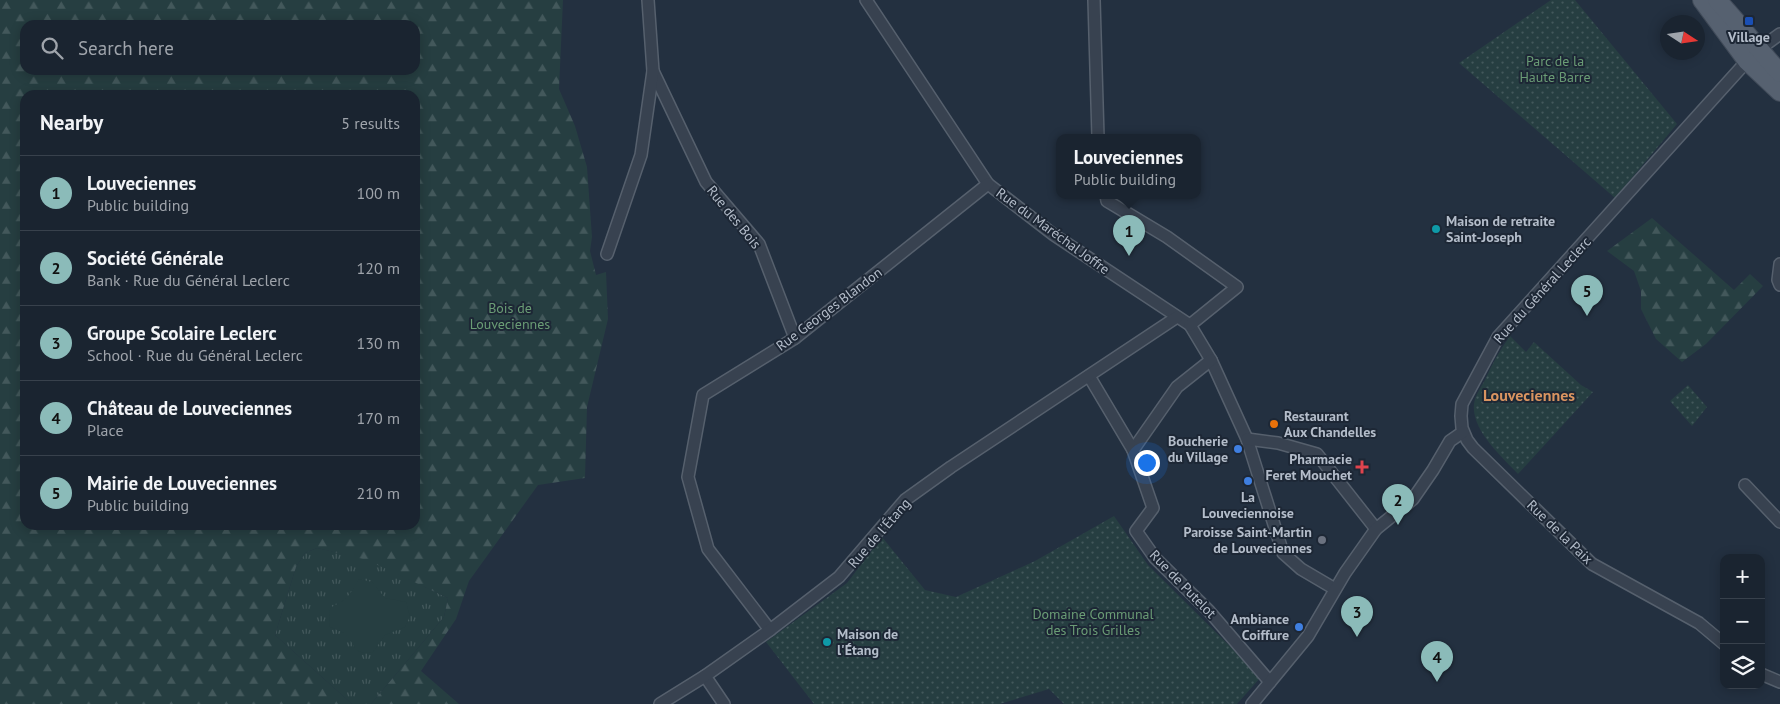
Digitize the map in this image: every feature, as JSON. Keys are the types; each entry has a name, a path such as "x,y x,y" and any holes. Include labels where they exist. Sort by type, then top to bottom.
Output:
{"main road":[{"path":"1702,0 1752,56 1780,92"},
{"path":"1717,0 1735,19 1752,56 1780,73"}],"street":[{"path":"607,254 641,155 653,72 648,0"},
{"name":"Rue du Maréchal Joffre","path":"866,0 988,184 1054,235 1190,325"},
{"path":"1094,0 1098,134"},
{"name":"Rue du Général Leclerc","path":"1463,432 1460,416 1464,400 1498,337 1752,56 1780,34"},
{"name":"Rue des Bois","path":"653,72 706,182 758,244 795,338"},
{"name":"Rue Georges Blandon","path":"770,630 708,549 688,477 703,395 795,338 988,184"},
{"path":"1107,199 1107,201 1167,237 1237,287 1190,325 1211,360 1247,439 1283,553 1301,569 1335,588"},
{"path":"1780,264 1778,280 1780,285"},
{"name":"Rue de l'Étang","path":"660,704 705,676 770,630 844,573 905,500 951,467 1177,317"},
{"path":"1089,376 1133,450 1176,387 1211,360"},
{"path":"1252,704 1308,636 1335,588 1376,529 1413,499 1433,470 1450,440 1463,432"},
{"name":"Rue de la Paix","path":"1463,432 1473,448 1592,564 1699,623 1720,641"},
{"path":"1247,439 1278,443 1317,454 1376,529"},
{"name":"Rue de Putelot","path":"1133,450 1153,508 1136,531 1155,558 1210,611 1270,682"},
{"path":"1745,485 1780,522"},
{"path":"705,676 724,704"},
{"path":"1765,676 1780,682"}],"green space":[{"name":"Bois de Louveciennes","path":"0,0 563,0 559,89 575,126 587,167 592,237 590,251 596,275 606,272 608,319 587,407 585,478 538,485 469,581 456,619 421,671 459,704 371,704 444,617 448,598 367,560 317,548 305,553 296,567 275,635 352,704 0,704"},
{"name":"Parc de la Haute Barre","path":"1551,0 1575,0 1677,124 1615,198 1459,63"},
{"path":"1652,218 1734,290 1750,274 1763,286 1706,344 1682,362 1656,339 1641,309 1641,291 1634,271 1607,251"},
{"path":"1510,336 1526,352 1534,342 1581,385 1593,392 1518,474 1482,433 1474,414 1474,404 1477,395 1496,357"},
{"path":"1688,385 1707,407 1692,426 1670,401"},
{"name":"Domaine Communal des Trois Grilles","path":"1114,516 1148,565 1261,677 1237,704 1064,704 1049,689 1000,704 814,704 766,642 847,583 882,537 925,590 956,597 1035,561"},
{"path":"317,548 367,559 448,598 444,617 371,704 352,704 275,635 296,567 305,553"},
{"path":"359,579 372,582 385,598 406,602 410,616 405,627 385,635 373,652 357,650 345,634 330,627 331,609 348,596"}],"place":[{"name":"Village","path":"1749,21"},
{"name":"Maison de retraite Saint-Joseph","path":"1436,229"},
{"name":"Louveciennes","path":"1129,256"},
{"name":"Mairie de Louveciennes","path":"1587,316"},
{"name":"Restaurant Aux Chandelles","path":"1274,424"},
{"name":"Boucherie du Village","path":"1238,449"},
{"name":"Pharmacie Feret Mouchet","path":"1362,467"},
{"name":"La Louveciennoise","path":"1248,481"},
{"name":"Société Générale","path":"1398,525"},
{"name":"Paroisse Saint-Martin de Louveciennes","path":"1322,540"},
{"name":"Ambiance Coiffure","path":"1299,627"},
{"name":"Groupe Scolaire Leclerc","path":"1357,637"},
{"name":"Maison de l'Étang","path":"827,642"},
{"name":"Château de Louveciennes","path":"1437,682"}],"district":[{"name":"Louveciennes","path":"1529,395"}]}
